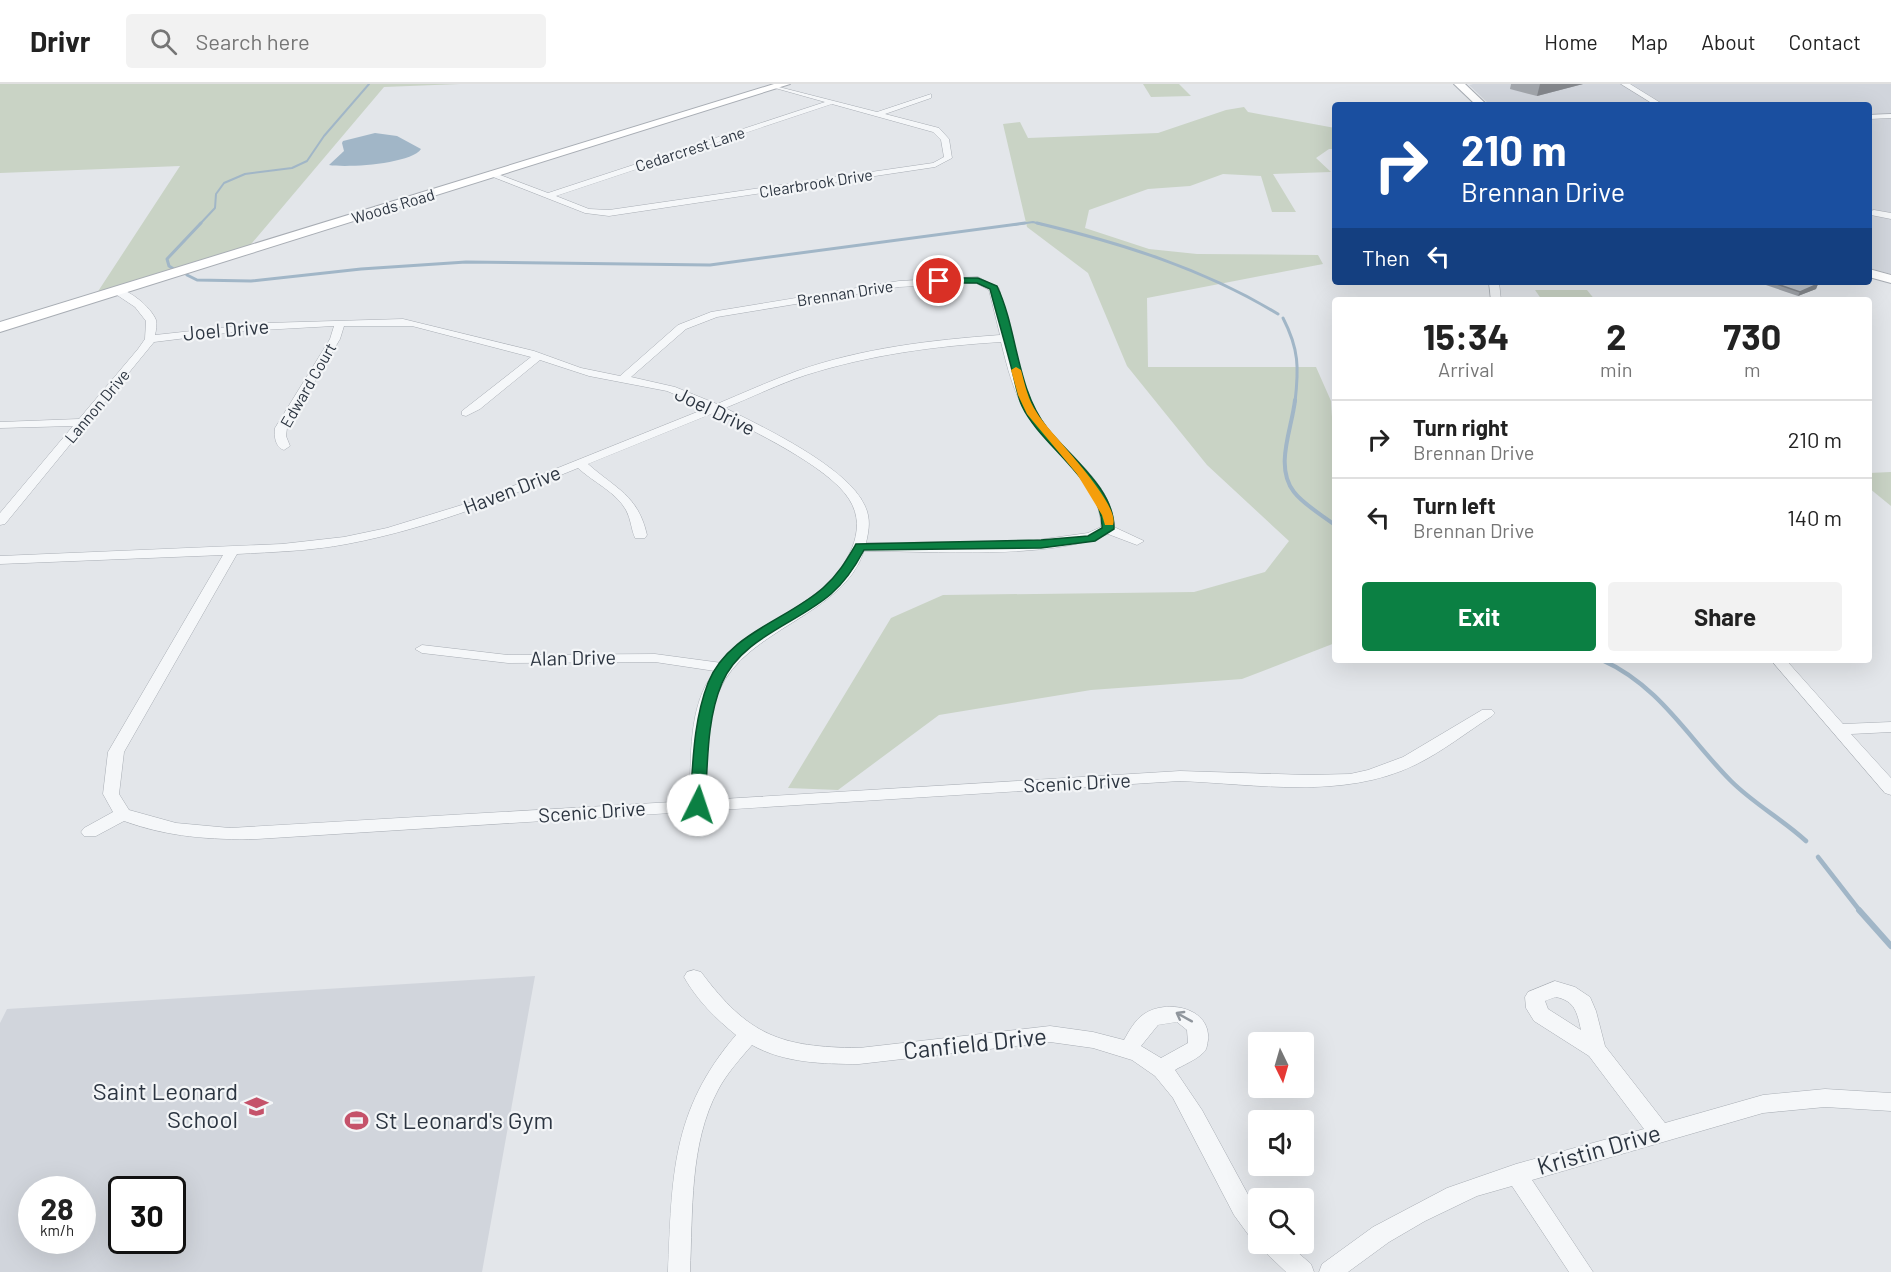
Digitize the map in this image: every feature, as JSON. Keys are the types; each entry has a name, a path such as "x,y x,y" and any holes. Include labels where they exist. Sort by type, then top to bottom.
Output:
{"street":[{"path":"1459,84 1479,102"},
{"path":"1625,84 1655,102"},
{"name":"Clearbrook Drive","path":"492,175 588,211 625,212 935,165 948,158 945,139 940,132 832,102 781,85"},
{"name":"Woods Road","path":"0,327 781,85"},
{"path":"877,114 927,96"},
{"name":"Cedarcrest Lane","path":"548,196 832,102"},
{"path":"1872,117 1891,116"},
{"path":"1874,213 1891,216"},
{"path":"1872,274 1891,279"},
{"name":"Brennan Drive","path":"624,378 682,327 715,314 899,284 991,279 1027,405 1043,430 1075,465 1096,494 1108,515 1108,529"},
{"path":"117,291 139,305 151,321 150,339"},
{"name":"Joel Drive","path":"150,339 231,328 340,323 412,323 539,356 585,372 672,389 715,408 810,460 838,479 852,493 860,509 864,529 860,547 847,572 826,592 754,638 724,668 716,681 704,717 698,805"},
{"name":"Edward Court","path":"284,446 280,436 281,428 335,339 340,323"},
{"name":"Haven Drive","path":"0,560 231,552 323,544 390,531 464,510 802,373 848,360 948,342 1007,338"},
{"name":"Lannon Drive","path":"0,521 84,422 150,339"},
{"path":"466,413 487,398 514,372 539,356"},
{"path":"0,425 84,422"},
{"path":"580,464 615,488 628,502 638,518 640,535"},
{"path":"860,547 1041,544 1091,539 1108,529 1137,541"},
{"path":"90,832 123,814 111,794 116,752 231,552"},
{"name":"Alan Drive","path":"422,649 508,659 655,658 724,668"},
{"path":"1781,663 1841,729 1891,789"},
{"name":"Scenic Drive","path":"123,814 174,831 212,835 1180,776 1308,781 1350,779 1371,775 1409,761 1487,713"},
{"path":"1841,729 1891,727"},
{"name":"Canfield Drive","path":"694,977 714,1006 748,1035 787,1050 836,1057 1050,1034 1079,1037 1128,1050 1161,1068 1191,1109 1248,1215"},
{"path":"1128,1050 1148,1021 1170,1012 1184,1015 1197,1028 1199,1040 1197,1047 1161,1068"},
{"path":"679,1272 683,1188 688,1148 697,1115 707,1091 722,1066 748,1035"},
{"path":"1596,1050 1659,1132"},
{"name":"Kristin Drive","path":"1330,1272 1382,1232 1408,1217 1474,1187 1516,1174 1763,1104 1804,1098 1891,1102"},
{"path":"1516,1174 1582,1272"},
{"path":"1283,1254 1303,1272"}],"shaded area":[{"path":"1891,84 1891,274 1872,269 1872,102 1487,102 1469,85"},
{"name":"Saint Leonard School","path":"535,976 482,1272 0,1272 0,1023 7,1009"}],"green space":[{"path":"0,84 460,84 384,87 247,249 95,296 180,166 0,173"},
{"path":"1143,84 1179,84 1191,96 1151,97"},
{"path":"1244,107 1248,112 1332,127 1332,149 1316,158 1331,172 1273,174 1296,212 1272,212 1261,176 1223,174 1190,186 1148,189 1089,210 1085,228 1149,249 1197,254 1318,255 1323,264 1147,298 1148,367 1316,367 1331,401 1332,417 1332,644 1242,679 1091,690 939,715 838,790 788,788 891,618 943,595 1194,592 1265,572 1289,541 1207,465 1127,366 1088,273 1027,227 1003,124 1020,122 1028,138 1158,133 1226,110"},
{"path":"1535,290 1587,290 1593,297 1540,297"},
{"path":"1891,472 1891,506 1872,490 1872,473"}],"water":[{"path":"375,133 397,136 421,149 415,154 392,161 350,166 329,165 344,151 343,141"}],"building":[{"path":"1780,285 1816,285 1800,292"}],"waterway":[{"path":"199,225 215,208 216,194 224,183 245,174 292,168 307,161 324,136 369,84"},
{"path":"1012,225 1033,222 1044,225"},
{"path":"177,271 169,266 167,259 201,223"},
{"path":"187,275 197,280 251,281 361,269 466,262 710,265 1025,223"},
{"path":"1037,223 1100,239 1161,259 1221,284 1278,314"},
{"path":"1283,318 1295,349 1297,379 1295,402"},
{"path":"1295,400 1286,447 1285,471 1288,482 1303,501 1332,523"},
{"path":"1607,663 1641,684 1657,698 1731,781 1806,841"},
{"path":"1818,857 1860,911"},
{"path":"1859,910 1891,946"}],"slow traffic":[{"path":"1016,370 1023,395 1032,414 1043,430 1081,472 1108,515 1109,522"}],"place":[{"name":"Saint Leonard School","path":"256,1106"},
{"name":"St Leonard's Gym","path":"357,1121"}],"route":[{"path":"698,805 704,717 716,681 730,661 754,638 826,592 847,572 860,547 1041,544 1091,539 1108,529 1108,515 1096,494 1081,472 1043,430 1027,405 994,288 985,281 978,280 939,281"}]}
